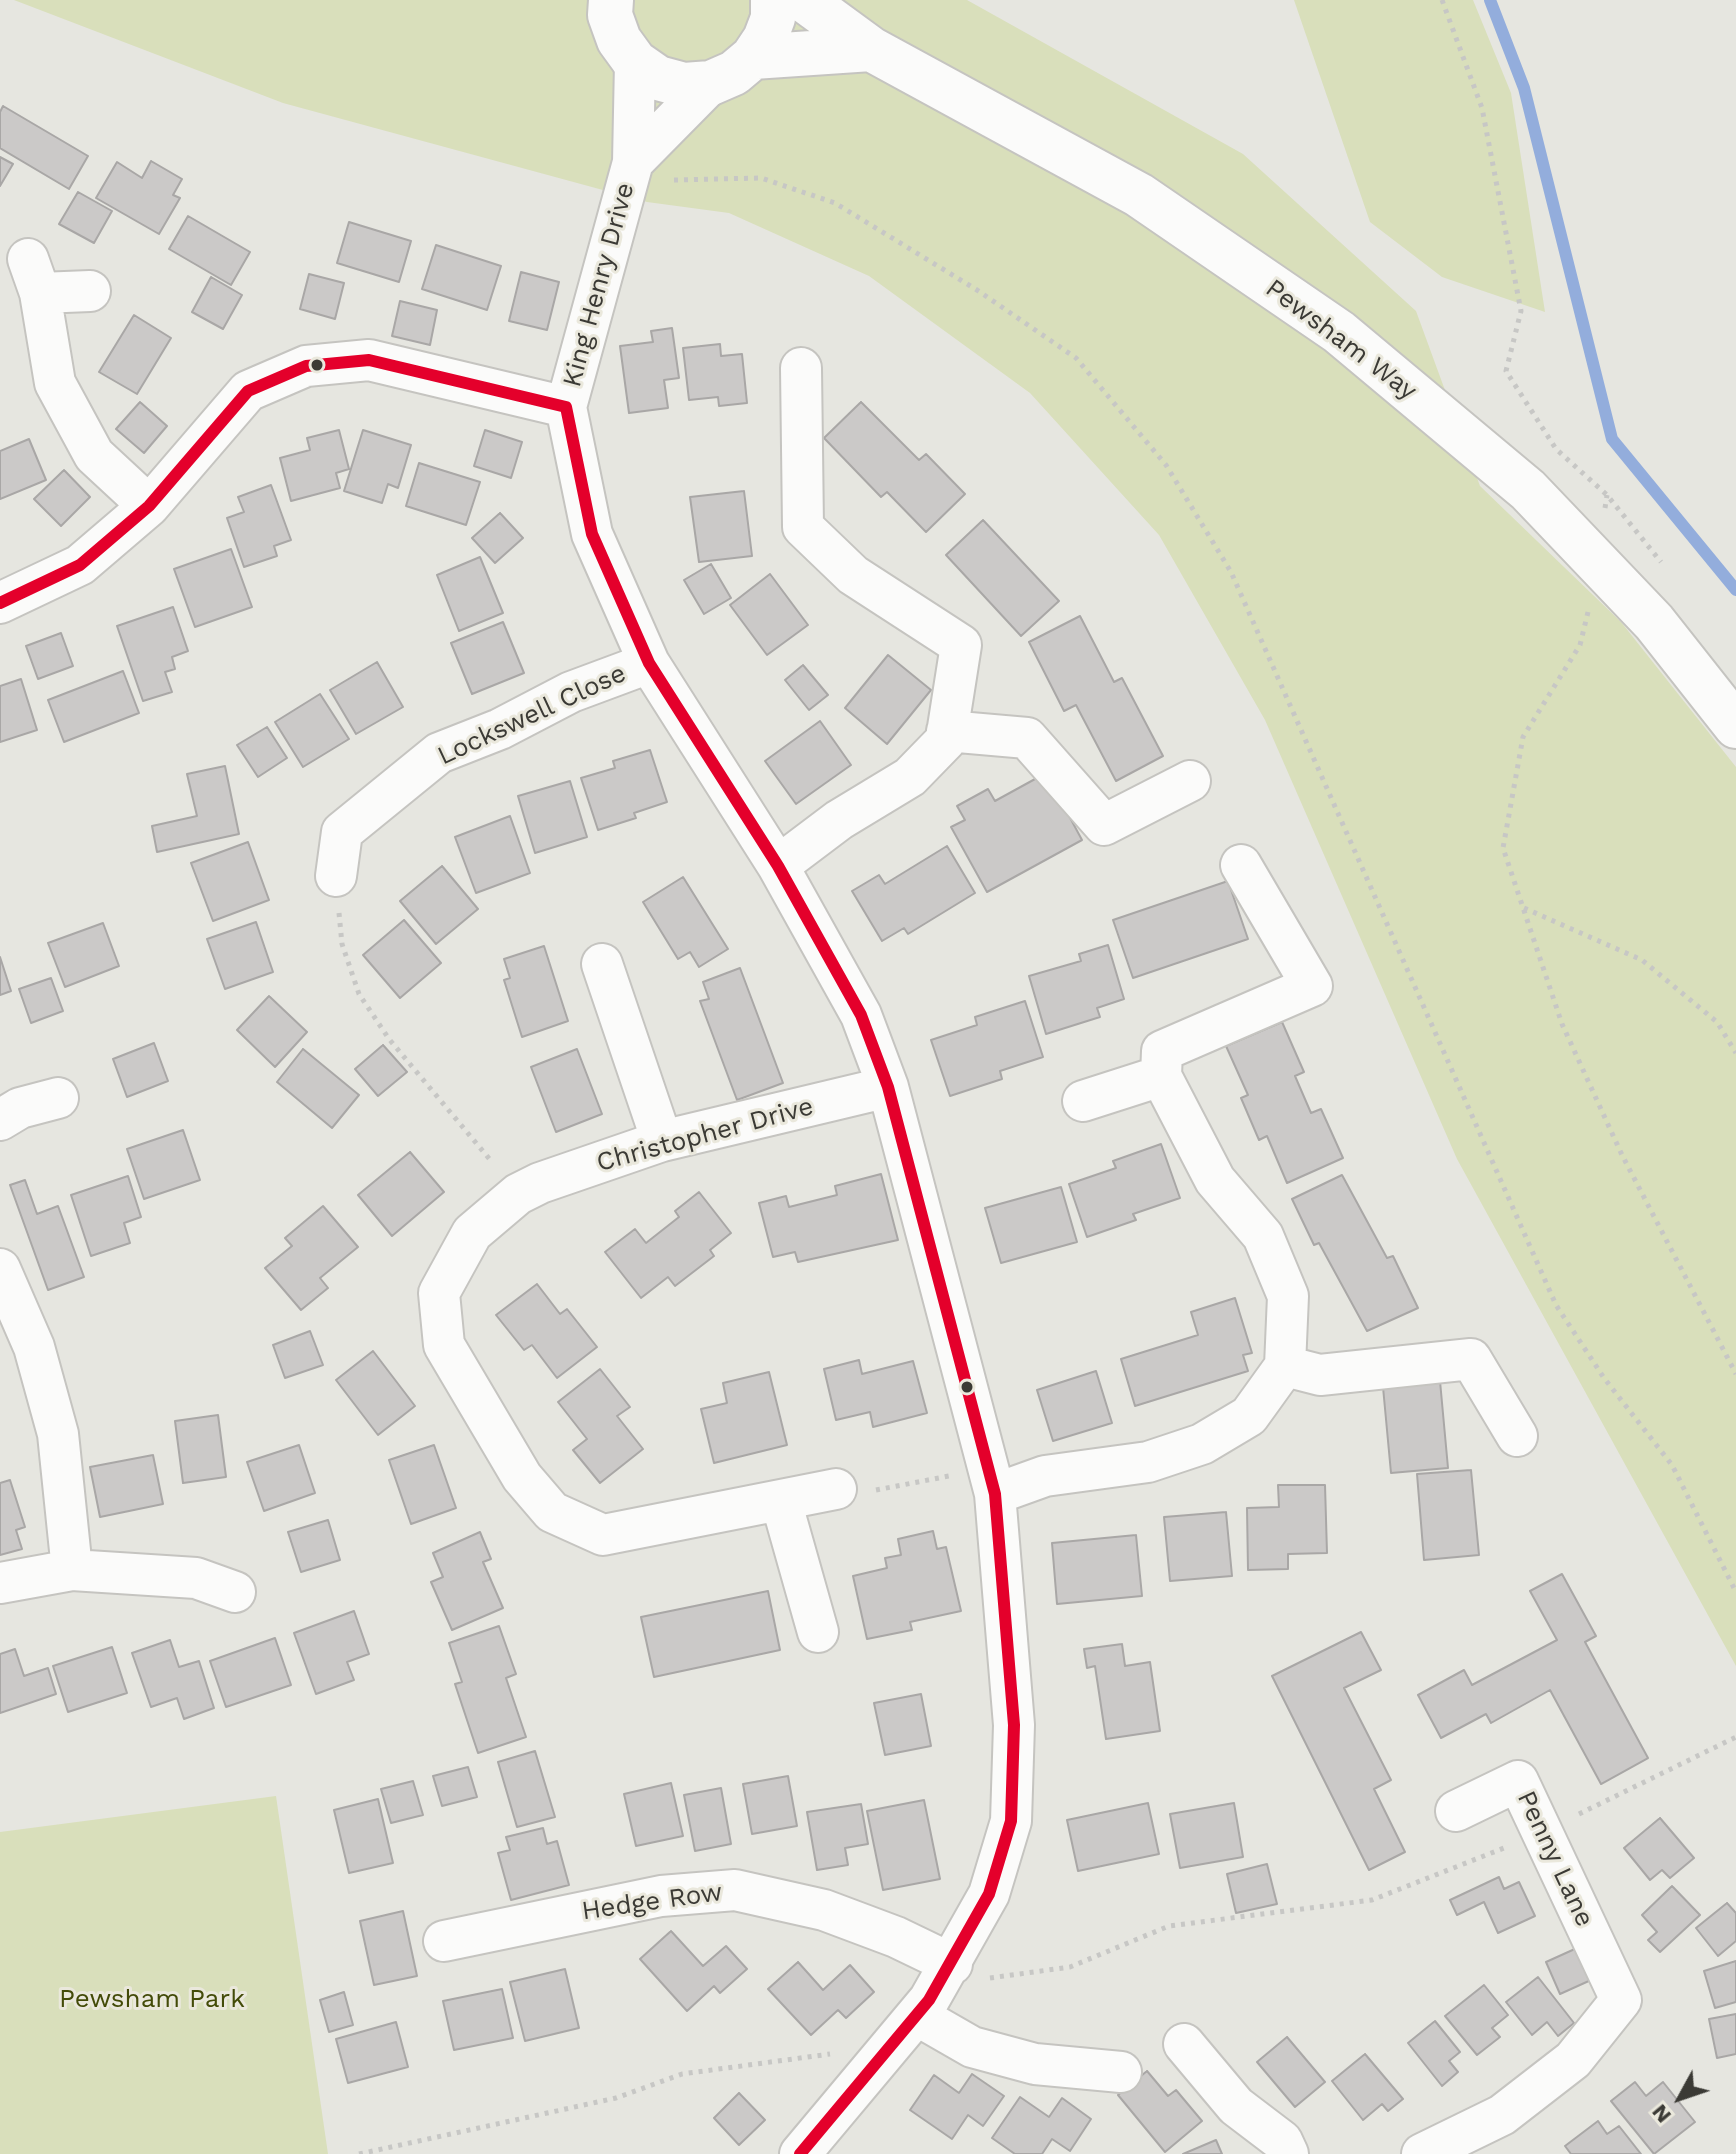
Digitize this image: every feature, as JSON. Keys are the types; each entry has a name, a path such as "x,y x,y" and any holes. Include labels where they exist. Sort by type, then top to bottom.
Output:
{"main road":[{"path":"603,5 619,40 635,62 658,78 684,85 711,83 734,73 753,57 769,28 773,0"},
{"name":"Pewsham Way","path":"804,0 871,49 1139,195 1339,332 1528,490 1654,622 1736,726"},
{"path":"753,57 871,49"}],"street":[{"name":"King Henry Drive","path":"635,62 630,172 566,407 592,534 649,663 778,866 861,1015 888,1087 992,1481 1014,1725 1011,1821 989,1894 952,1964 913,2020 800,2154"},
{"name":"King Henry Drive","path":"630,172 711,83"},
{"path":"90,291 34,276 55,383 94,455 149,506"},
{"path":"0,603 80,565 149,506 248,391 306,366 369,360 566,407"},
{"path":"778,866 839,820 910,777 946,740 961,645 853,575 803,527 801,368"},
{"name":"Lockswell Close","path":"336,876 332,827 439,753 500,729 571,692 649,663"},
{"path":"947,731 1027,738 1104,825 1190,781"},
{"path":"1083,1101 1312,986 1241,865"},
{"path":"602,964 662,1141"},
{"path":"992,1481 1148,1462 1202,1444 1249,1416 1285,1366 1288,1296 1263,1236 1215,1180 1162,1064"},
{"name":"Christopher Drive","path":"836,1489 603,1535 552,1512 522,1477 444,1345 439,1293 472,1233 518,1194 540,1183 662,1141 888,1087"},
{"path":"12,1102 58,1098"},
{"path":"0,1269 34,1347 58,1434 72,1570"},
{"path":"1285,1366 1320,1375 1471,1359 1517,1436"},
{"path":"781,1501 818,1632"},
{"path":"0,1583 72,1570 199,1564 235,1592"},
{"name":"Penny Lane","path":"1422,2154 1502,2115 1573,2060 1621,2000 1518,1781 1456,1811"},
{"name":"Hedge Row","path":"444,1941 481,1916 735,1890 824,1910 896,1937 952,1964"},
{"path":"913,2020 972,2047 1035,2064 1121,2072"},
{"path":"1184,2044 1236,2106 1282,2141 1288,2154"}],"path":[{"path":"1442,0 1482,108 1521,311 1506,371 1556,449 1607,495 1665,568"},
{"path":"630,172 761,178 835,203 977,290 1076,358 1166,465 1231,572 1556,1305 1604,1378 1672,1465 1736,1592"},
{"path":"1607,495 1600,564 1580,645 1523,737 1503,848 1562,1024 1622,1155 1736,1374"},
{"path":"336,876 342,944 359,994 389,1039 518,1194"},
{"path":"1523,907 1642,960 1717,1022 1736,1053"},
{"path":"836,1489 860,1494 992,1481"},
{"path":"359,2154 616,2098 682,2074 913,2020 1000,1975 1070,1967 1169,1926 1372,1900 1542,1833 1736,1737"}],"green space":[{"path":"14,0 967,0 1243,154 1416,311 1480,486 1621,622 1736,767 1736,1666 1457,1159 1265,720 1159,535 1030,393 869,276 729,213 647,202 283,103"},
{"path":"1294,0 1473,0 1511,93 1545,312 1442,277 1370,222"},
{"name":"Pewsham Park","path":"276,1796 328,2154 0,2154 0,1832"}],"building":[{"path":"3,106 88,156 69,189 0,148 0,112"},
{"path":"0,157 13,164 0,186"},
{"path":"151,161 182,179 173,195 180,198 159,234 96,198 117,162 142,178"},
{"path":"78,192 112,211 94,243 59,224"},
{"path":"188,216 250,252 231,285 169,249"},
{"path":"349,222 411,241 399,282 337,263"},
{"path":"436,245 501,266 487,310 422,289"},
{"path":"521,272 559,282 547,330 509,321"},
{"path":"309,274 344,283 335,319 300,309"},
{"path":"211,277 242,295 223,329 192,312"},
{"path":"400,301 437,310 430,345 392,336"},
{"path":"134,315 171,338 137,394 99,372"},
{"path":"672,328 679,378 664,380 668,408 629,413 620,346 653,342 651,331"},
{"path":"720,344 721,356 742,354 747,403 719,406 718,397 689,400 683,348"},
{"path":"140,402 167,426 144,453 116,429"},
{"path":"861,402 919,460 926,454 965,494 926,532 887,492 881,497 824,438"},
{"path":"339,430 349,469 336,473 340,488 291,501 280,458 310,450 307,438"},
{"path":"363,430 411,445 398,488 388,484 382,503 344,491"},
{"path":"485,430 522,442 511,478 474,466"},
{"path":"29,439 46,480 0,499 0,451"},
{"path":"419,463 480,482 466,525 406,506"},
{"path":"64,470 90,497 61,526 34,499"},
{"path":"271,485 291,540 274,546 277,556 244,567 227,518 244,512 238,497"},
{"path":"744,491 752,556 699,562 690,497"},
{"path":"500,513 523,538 495,563 472,538"},
{"path":"983,520 1059,601 1021,636 946,555"},
{"path":"231,549 252,607 195,627 174,569"},
{"path":"480,557 503,613 459,631 437,575"},
{"path":"711,564 731,598 704,614 684,580"},
{"path":"770,574 808,625 767,655 730,605"},
{"path":"173,607 188,651 172,657 175,669 165,672 172,692 143,701 117,626"},
{"path":"1080,616 1114,682 1122,678 1163,756 1116,781 1076,705 1064,711 1029,642"},
{"path":"503,622 524,673 472,694 451,643"},
{"path":"61,633 73,666 38,679 26,646"},
{"path":"888,655 931,690 887,744 845,708"},
{"path":"377,662 403,707 356,734 330,690"},
{"path":"803,665 828,695 809,710 785,680"},
{"path":"123,671 139,713 64,742 48,700"},
{"path":"21,679 37,730 0,742 0,686"},
{"path":"320,694 349,739 303,767 275,722"},
{"path":"820,721 851,765 796,804 765,761"},
{"path":"267,727 287,758 258,777 237,745"},
{"path":"650,750 667,802 634,813 636,818 598,830 581,778 615,768 613,761"},
{"path":"225,766 239,834 157,852 152,826 197,816 187,774"},
{"path":"1046,773 1082,840 987,892 951,827 965,820 957,806 988,789 995,801"},
{"path":"570,781 587,837 535,853 518,796"},
{"path":"510,816 530,873 476,893 455,837"},
{"path":"248,842 269,900 213,921 191,863"},
{"path":"947,846 975,893 908,934 904,928 882,941 852,891 879,875 885,884"},
{"path":"442,866 478,909 436,944 400,901"},
{"path":"683,877 728,949 699,967 690,952 678,959 643,902"},
{"path":"1228,881 1248,939 1133,978 1113,920"},
{"path":"404,920 441,963 400,998 363,955"},
{"path":"256,922 273,972 225,989 207,939"},
{"path":"103,923 119,966 65,987 48,943"},
{"path":"1108,945 1124,999 1097,1008 1100,1017 1046,1034 1029,976 1081,961 1079,954"},
{"path":"544,946 568,1021 522,1037 504,980 510,978 504,959"},
{"path":"0,957 11,991 0,995"},
{"path":"740,968 783,1083 737,1100 700,1001 709,999 703,982"},
{"path":"51,978 63,1011 31,1023 19,989"},
{"path":"269,996 307,1032 275,1067 237,1030"},
{"path":"1025,1001 1043,1057 1000,1071 1002,1079 950,1096 931,1040 977,1025 975,1017"},
{"path":"1282,1022 1304,1072 1295,1076 1311,1113 1321,1109 1343,1158 1287,1183 1267,1136 1259,1140 1241,1098 1248,1095 1226,1046"},
{"path":"154,1043 168,1081 127,1097 113,1059"},
{"path":"383,1045 407,1072 378,1096 355,1069"},
{"path":"303,1049 359,1095 332,1128 277,1082"},
{"path":"577,1049 602,1114 556,1132 531,1067"},
{"path":"183,1130 200,1180 144,1199 127,1149"},
{"path":"1161,1144 1180,1198 1133,1214 1136,1220 1087,1237 1069,1184 1116,1168 1113,1161"},
{"path":"410,1152 444,1192 392,1236 358,1195"},
{"path":"881,1174 898,1240 798,1262 795,1252 773,1257 759,1203 786,1196 789,1207 837,1195 835,1186"},
{"path":"1342,1175 1387,1258 1393,1256 1418,1308 1367,1331 1319,1243 1314,1245 1292,1199"},
{"path":"128,1176 141,1217 124,1223 130,1243 91,1256 71,1195"},
{"path":"25,1180 37,1214 58,1206 84,1277 48,1290 10,1185"},
{"path":"1061,1187 1077,1242 1001,1263 985,1208"},
{"path":"699,1192 731,1233 710,1250 714,1256 675,1286 668,1277 641,1298 605,1252 635,1229 646,1243 679,1217 675,1211"},
{"path":"323,1206 358,1247 320,1278 328,1288 301,1310 265,1268 292,1246 285,1238"},
{"path":"537,1284 560,1314 567,1309 597,1347 557,1378 532,1345 524,1350 496,1315"},
{"path":"1235,1298 1252,1353 1243,1355 1248,1371 1135,1406 1121,1359 1198,1335 1191,1312"},
{"path":"310,1331 323,1365 285,1378 273,1345"},
{"path":"373,1351 415,1406 378,1435 336,1380"},
{"path":"859,1360 862,1374 913,1361 927,1413 873,1427 870,1412 836,1420 824,1369"},
{"path":"600,1369 630,1407 617,1416 643,1449 600,1483 573,1450 587,1439 558,1402"},
{"path":"1096,1371 1112,1423 1053,1441 1037,1390"},
{"path":"769,1372 787,1445 714,1463 701,1409 727,1403 723,1383"},
{"path":"1440,1381 1448,1468 1391,1473 1383,1387"},
{"path":"218,1415 226,1477 183,1483 175,1421"},
{"path":"299,1445 315,1493 264,1511 247,1462"},
{"path":"434,1445 456,1508 411,1524 389,1460"},
{"path":"153,1455 163,1504 100,1517 90,1467"},
{"path":"1471,1470 1479,1555 1424,1560 1417,1474"},
{"path":"10,1480 25,1527 16,1530 22,1549 0,1555 0,1483"},
{"path":"1278,1485 1325,1485 1327,1553 1288,1554 1288,1569 1248,1570 1247,1508 1279,1507"},
{"path":"1226,1512 1232,1576 1170,1581 1164,1517"},
{"path":"328,1520 340,1560 301,1572 288,1532"},
{"path":"933,1531 937,1549 946,1547 961,1611 910,1622 912,1630 867,1639 853,1576 887,1568 885,1558 901,1555 898,1539"},
{"path":"480,1532 491,1559 483,1562 503,1608 452,1630 431,1582 443,1577 433,1553"},
{"path":"1136,1535 1142,1596 1057,1604 1052,1543"},
{"path":"1562,1574 1596,1636 1585,1642 1648,1758 1601,1784 1550,1690 1491,1723 1486,1714 1441,1738 1418,1695 1464,1670 1472,1685 1557,1640 1530,1591"},
{"path":"768,1591 780,1650 654,1677 641,1617"},
{"path":"354,1611 369,1654 347,1662 354,1680 316,1694 294,1633"},
{"path":"499,1626 516,1674 506,1678 526,1737 478,1753 455,1684 462,1682 449,1643"},
{"path":"1361,1632 1381,1670 1344,1688 1391,1780 1374,1789 1405,1852 1369,1870 1272,1676"},
{"path":"275,1638 291,1685 226,1707 210,1661"},
{"path":"170,1640 179,1667 199,1661 214,1708 184,1719 177,1698 151,1707 132,1653"},
{"path":"1122,1644 1125,1666 1150,1662 1160,1731 1106,1739 1095,1666 1087,1668 1084,1649"},
{"path":"112,1647 127,1693 68,1712 53,1666"},
{"path":"15,1649 24,1676 48,1668 56,1694 0,1713 0,1654"},
{"path":"921,1694 931,1746 885,1755 874,1703"},
{"path":"535,1751 555,1817 517,1827 498,1762"},
{"path":"468,1767 477,1797 442,1806 433,1776"},
{"path":"788,1776 797,1826 752,1834 743,1784"},
{"path":"413,1781 423,1815 391,1823 381,1789"},
{"path":"671,1783 683,1836 636,1846 624,1794"},
{"path":"721,1788 731,1844 695,1851 684,1795"},
{"path":"378,1799 393,1863 349,1873 334,1810"},
{"path":"924,1800 940,1879 883,1890 867,1811"},
{"path":"1148,1803 1159,1854 1078,1871 1067,1820"},
{"path":"1234,1803 1243,1857 1180,1868 1170,1814"},
{"path":"861,1804 868,1844 845,1848 848,1865 817,1870 807,1812"},
{"path":"1660,1818 1694,1858 1670,1878 1662,1870 1650,1880 1624,1848"},
{"path":"543,1828 547,1844 557,1841 569,1885 511,1900 498,1853 510,1850 506,1837"},
{"path":"1267,1864 1277,1904 1236,1913 1227,1874"},
{"path":"1499,1877 1504,1889 1519,1882 1535,1916 1498,1933 1484,1902 1457,1915 1450,1900"},
{"path":"1672,1886 1700,1915 1660,1952 1648,1940 1657,1932 1642,1915"},
{"path":"1727,1903 1736,1913 1736,1941 1718,1956 1696,1928"},
{"path":"403,1911 417,1976 374,1985 360,1921"},
{"path":"671,1931 703,1966 726,1946 747,1969 720,1993 714,1986 687,2011 640,1959"},
{"path":"1577,1948 1591,1980 1560,1994 1546,1962"},
{"path":"1736,1961 1736,2002 1715,2008 1704,1971"},
{"path":"798,1962 823,1990 850,1965 874,1992 846,2018 838,2010 811,2035 768,1989"},
{"path":"565,1969 579,2028 525,2041 510,1982"},
{"path":"1538,1977 1574,2023 1558,2036 1547,2022 1532,2035 1506,2002"},
{"path":"1484,1985 1508,2015 1492,2028 1500,2037 1477,2055 1445,2016"},
{"path":"502,1989 513,2038 454,2050 443,2001"},
{"path":"344,1992 353,2025 329,2032 320,2000"},
{"path":"1736,2014 1736,2054 1717,2058 1709,2019"},
{"path":"1435,2021 1460,2052 1449,2061 1458,2072 1442,2086 1408,2043"},
{"path":"396,2022 408,2067 348,2083 336,2039"},
{"path":"1287,2037 1325,2082 1295,2107 1257,2062"},
{"path":"1365,2054 1403,2099 1388,2111 1382,2104 1363,2120 1332,2081"},
{"path":"1147,2071 1168,2096 1176,2090 1202,2121 1165,2152 1118,2095"},
{"path":"972,2074 1004,2096 983,2126 968,2115 952,2139 910,2110 934,2075 959,2093"},
{"path":"1635,2082 1646,2096 1663,2082 1695,2122 1654,2154 1611,2101"},
{"path":"739,2093 765,2120 739,2145 714,2118"},
{"path":"1020,2097 1049,2117 1062,2098 1091,2119 1070,2151 1052,2139 1042,2154 1015,2154 992,2138"},
{"path":"1598,2121 1607,2134 1619,2126 1641,2154 1571,2154 1565,2146"},
{"path":"1216,2140 1222,2154 1183,2154"}],"waterway":[{"path":"1490,0 1524,88 1612,439 1736,590"}],"transit line":[{"path":"0,603 80,565 149,506 248,391 306,366 369,360 566,407 592,534 649,663 778,866 861,1015 888,1087 995,1494 1014,1725 1011,1821 989,1894 929,2000 800,2154"}]}
